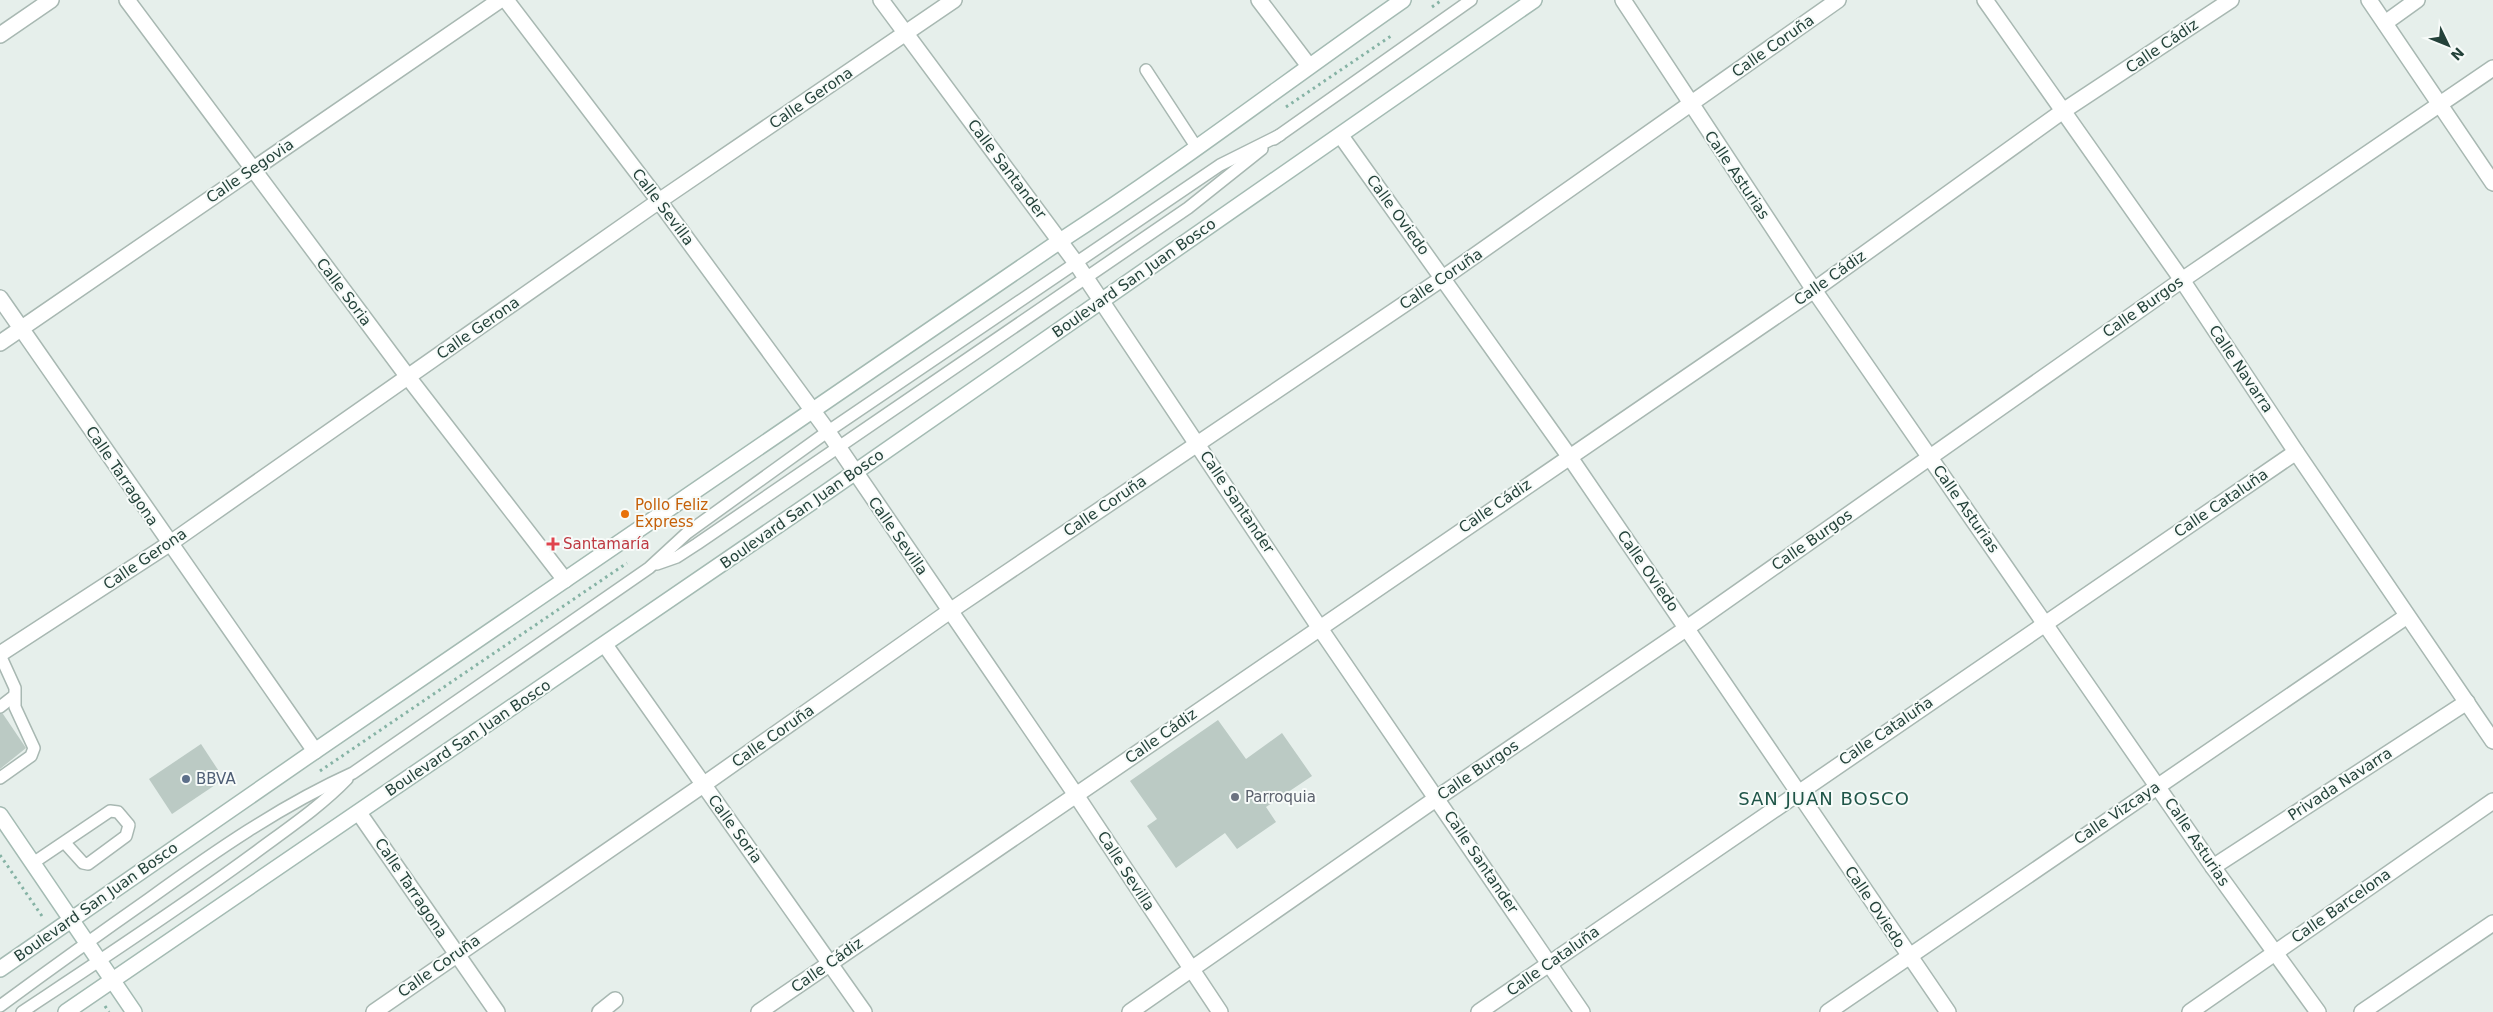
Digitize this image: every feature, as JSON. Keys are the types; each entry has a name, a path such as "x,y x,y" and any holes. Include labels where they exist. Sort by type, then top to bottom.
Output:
{"street":[{"path":"0,35 51,0"},
{"name":"Calle Soria","path":"127,0 408,377 565,580"},
{"name":"Calle Segovia","path":"0,343 500,0"},
{"name":"Calle Sevilla","path":"506,0 659,201 813,412 1076,795 1220,1012"},
{"name":"Calle Santander","path":"881,0 1076,263 1320,627 1582,1012"},
{"name":"Calle Gerona","path":"0,655 169,544 659,201 954,0"},
{"path":"1259,0 1309,66"},
{"name":"Boulevard San Juan Bosco","path":"0,969 315,750 813,412 1060,241 1145,186 1403,0"},
{"name":"Boulevard San Juan Bosco","path":"66,1012 855,473 1100,300 1341,136 1534,0"},
{"name":"Calle Asturias","path":"1623,0 1690,105 1814,290 2213,866 2318,1012"},
{"name":"Calle Coruña","path":"374,1012 703,785 950,611 1443,278 1838,0"},
{"name":"Calle Navarra","path":"1985,0 2182,280 2296,452 2493,741"},
{"name":"Calle Cádiz","path":"758,1012 1568,456 1814,290 2063,112 2231,0"},
{"path":"2369,0 2493,183"},
{"path":"2385,23 2417,0"},
{"name":"Calle Burgos","path":"1130,1012 1437,798 1687,628 1929,456 2182,280 2493,68"},
{"name":"Calle Oviedo","path":"1341,136 1568,456 1948,1012"},
{"name":"Calle Tarragona","path":"0,298 169,544 315,750"},
{"name":"Calle Cataluña","path":"1479,1012 2045,622 2296,452"},
{"name":"Calle Vizcaya","path":"1828,1012 2407,616"},
{"name":"Calle Soria","path":"605,645 864,1012"},
{"name":"Privada Navarra","path":"2213,866 2467,702"},
{"name":"Calle Barcelona","path":"2190,1012 2493,801"},
{"name":"Calle Tarragona","path":"359,812 497,1012"},
{"path":"0,815 134,1012"},
{"path":"2362,1012 2493,923"},
{"path":"600,1012 615,1000"}],"lane":[{"path":"649,568 677,556 697,544 1188,208 1280,135 1471,0"},
{"path":"1146,70 1197,148"},
{"path":"0,1006 190,869 275,814 353,772 649,568 687,533 827,432 1220,165 1280,135"},
{"path":"0,655 15,688 15,708 34,753 0,778"},
{"path":"0,707 14,696"},
{"path":"22,1012 244,860 332,794 353,772"},
{"path":"33,864 110,811 118,812 129,825 126,836 88,864 83,863 65,843"}],"building":[{"path":"0,714 3,714 26,748 0,769"},
{"name":"Parroquia","path":"1218,720 1246,759 1282,733 1312,776 1266,807 1276,822 1237,849 1225,833 1176,868 1147,826 1157,819 1130,781"},
{"name":"BBVA","path":"201,744 224,779 172,814 149,779"}],"place":[{"name":"Pollo Feliz Express","path":"625,514"},
{"name":"Santamaría","path":"553,544"},
{"name":"BBVA","path":"186,779"},
{"name":"Parroquia","path":"1235,797"}],"district":[{"name":"SAN JUAN BOSCO","path":"1824,799"}]}
